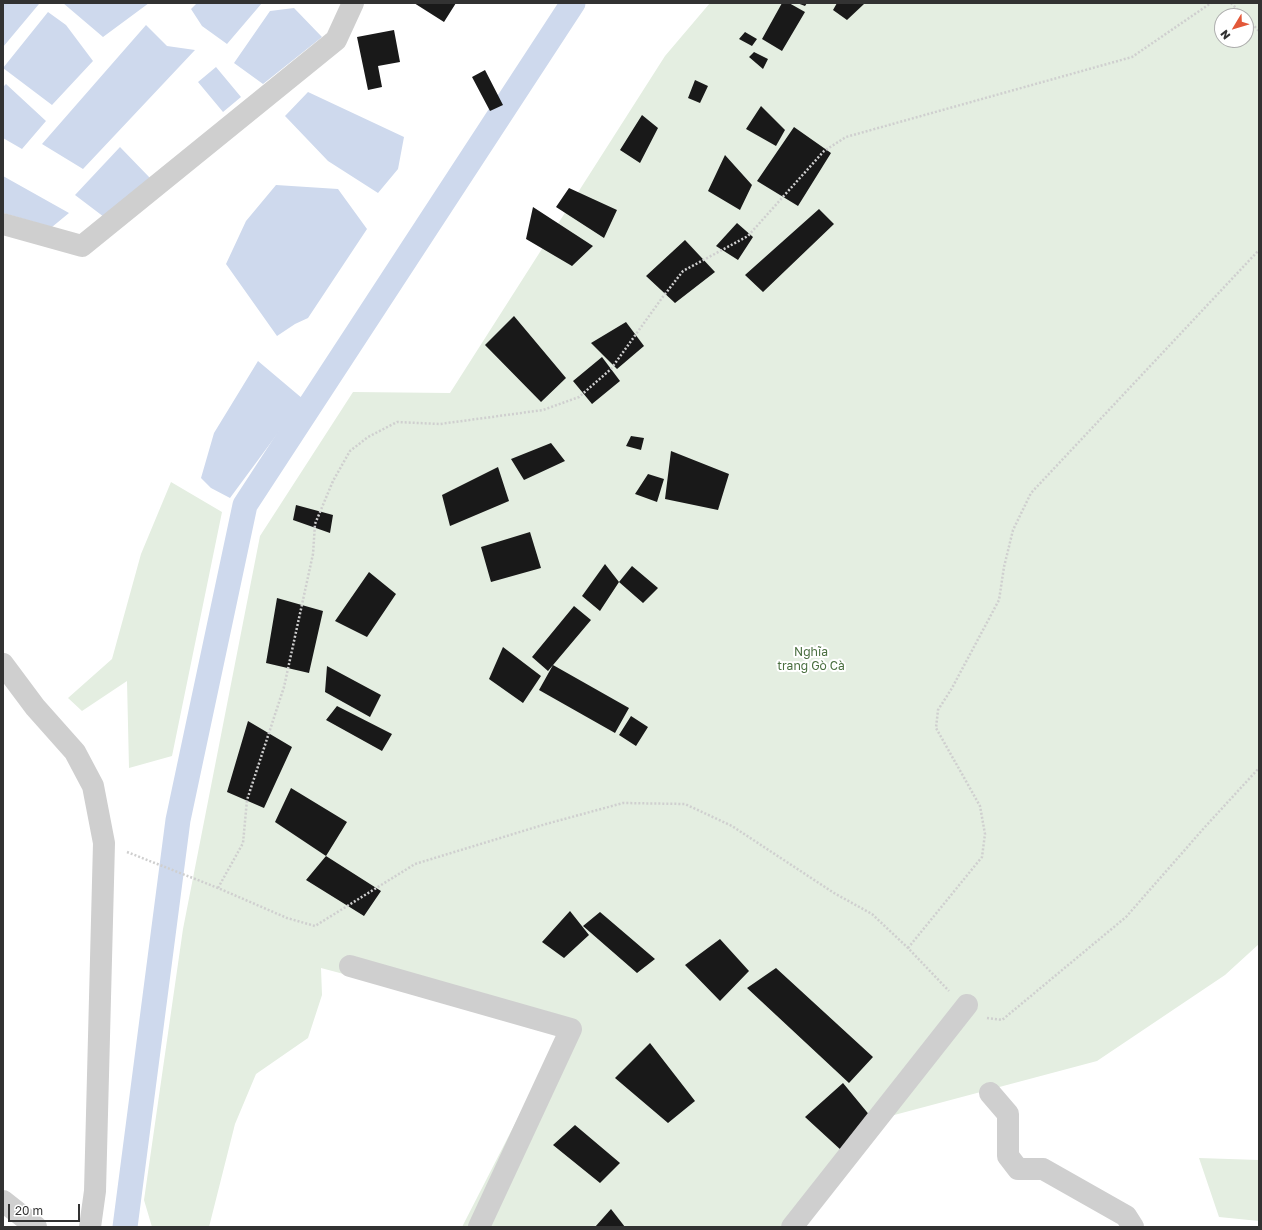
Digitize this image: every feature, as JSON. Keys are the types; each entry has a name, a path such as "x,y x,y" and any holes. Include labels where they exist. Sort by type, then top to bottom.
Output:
{"street":[{"path":"3,224 82,246 336,40 353,3"},
{"path":"3,664 35,707 75,752 92,786 104,843 95,1191 90,1227"},
{"path":"350,966 571,1029 479,1227"},
{"path":"792,1227 967,1005"},
{"path":"990,1093 1008,1114 1008,1156 1018,1169 1043,1170 1126,1216 1133,1227"},
{"path":"3,1201 36,1227"}],"path":[{"path":"218,888 243,843 247,800 284,687 314,554 315,524 333,481 350,451 368,437 397,422 440,424 542,410 579,396 611,369 662,298 684,271 748,236 824,150 846,136 1132,57 1212,3"},
{"path":"908,948 982,857 986,834 980,806 936,728 938,710 952,688 999,600 1004,567 1013,530 1030,493 1259,250"},
{"path":"104,843 218,888 287,918 315,926 415,864 546,824 623,803 685,804 732,826 834,893 872,914 908,948 954,996 985,1018 1002,1020 1126,917 1259,768"}],"green space":[{"name":"Nghĩa trang Gò Cà","path":"710,3 1259,3 1259,944 1225,975 1097,1061 883,1118 801,1227 462,1227 562,1032 321,968 322,995 308,1038 256,1074 235,1124 209,1227 152,1227 144,1200 183,929 260,536 353,392 450,393 665,56"},
{"path":"171,482 222,512 172,756 129,768 127,681 82,711 68,698 112,659 141,554"},
{"path":"1199,1158 1259,1160 1259,1221 1219,1217"}],"water":[{"path":"3,3 39,4 3,47"},
{"path":"63,3 149,3 103,37"},
{"path":"197,3 262,3 227,44 202,26 191,9"},
{"path":"294,8 322,37 263,84 234,63 270,11"},
{"path":"48,12 66,25 93,61 52,105 3,68"},
{"path":"146,25 167,46 195,50 83,169 42,144"},
{"path":"216,67 241,97 223,112 198,82"},
{"path":"6,84 46,121 22,149 3,138 3,87"},
{"path":"308,92 404,137 398,169 378,193 328,161 285,116"},
{"path":"120,147 150,178 104,217 75,195"},
{"path":"3,176 69,213 52,227 3,213"},
{"path":"276,185 338,189 367,229 308,318 295,324 277,336 226,264 246,221"},
{"path":"258,361 303,399 230,498 211,488 201,478 214,433"}],"building":[{"path":"414,3 456,3 444,22"},
{"path":"782,3 789,3 805,12 782,51 762,39"},
{"path":"797,3 807,3 805,6"},
{"path":"837,3 864,4 847,20 833,10"},
{"path":"394,30 400,62 378,66 382,87 368,90 357,37"},
{"path":"745,32 757,39 752,46 739,39"},
{"path":"754,52 768,59 763,69 749,57"},
{"path":"485,70 503,105 490,111 472,77"},
{"path":"695,80 708,86 700,103 688,98"},
{"path":"761,106 785,130 776,146 746,129"},
{"path":"642,115 658,128 640,163 620,150"},
{"path":"794,127 831,153 798,206 757,181"},
{"path":"725,155 752,185 740,210 708,191"},
{"path":"569,188 617,210 604,238 556,207"},
{"path":"533,207 593,246 572,266 526,239"},
{"path":"819,209 834,224 763,292 745,275"},
{"path":"737,223 753,237 738,260 716,246"},
{"path":"685,240 715,272 675,303 646,276"},
{"path":"514,316 566,378 541,402 485,345"},
{"path":"626,322 644,346 617,369 591,343"},
{"path":"602,357 620,381 592,404 573,381"},
{"path":"631,436 644,438 641,450 626,446"},
{"path":"551,443 565,461 524,480 511,459"},
{"path":"671,451 729,474 718,510 665,499"},
{"path":"498,467 509,501 450,526 442,495"},
{"path":"648,474 664,479 657,502 635,494"},
{"path":"296,505 333,515 330,533 293,520"},
{"path":"530,532 541,568 491,582 481,547"},
{"path":"605,564 619,582 600,611 582,596"},
{"path":"632,566 658,588 643,603 619,582"},
{"path":"369,572 396,594 367,637 335,621"},
{"path":"277,598 323,611 309,673 266,663"},
{"path":"574,606 591,620 548,671 532,657"},
{"path":"503,647 541,676 523,703 489,679"},
{"path":"553,665 629,708 615,733 539,690"},
{"path":"327,666 381,695 370,717 325,692"},
{"path":"337,706 392,734 382,751 326,720"},
{"path":"631,716 648,727 636,746 619,735"},
{"path":"248,721 292,747 264,808 227,792"},
{"path":"291,788 347,822 326,856 275,822"},
{"path":"326,856 381,891 364,916 306,880"},
{"path":"570,911 589,935 564,958 542,942"},
{"path":"600,912 655,959 637,973 583,926"},
{"path":"720,939 749,971 720,1001 685,965"},
{"path":"776,968 873,1057 849,1083 747,988"},
{"path":"650,1043 695,1101 668,1123 615,1078"},
{"path":"843,1083 871,1117 842,1151 805,1117"},
{"path":"575,1125 620,1163 600,1183 553,1145"},
{"path":"611,1209 625,1227 595,1227"}],"waterway":[{"path":"125,1227 178,820 245,505 573,3"}]}
